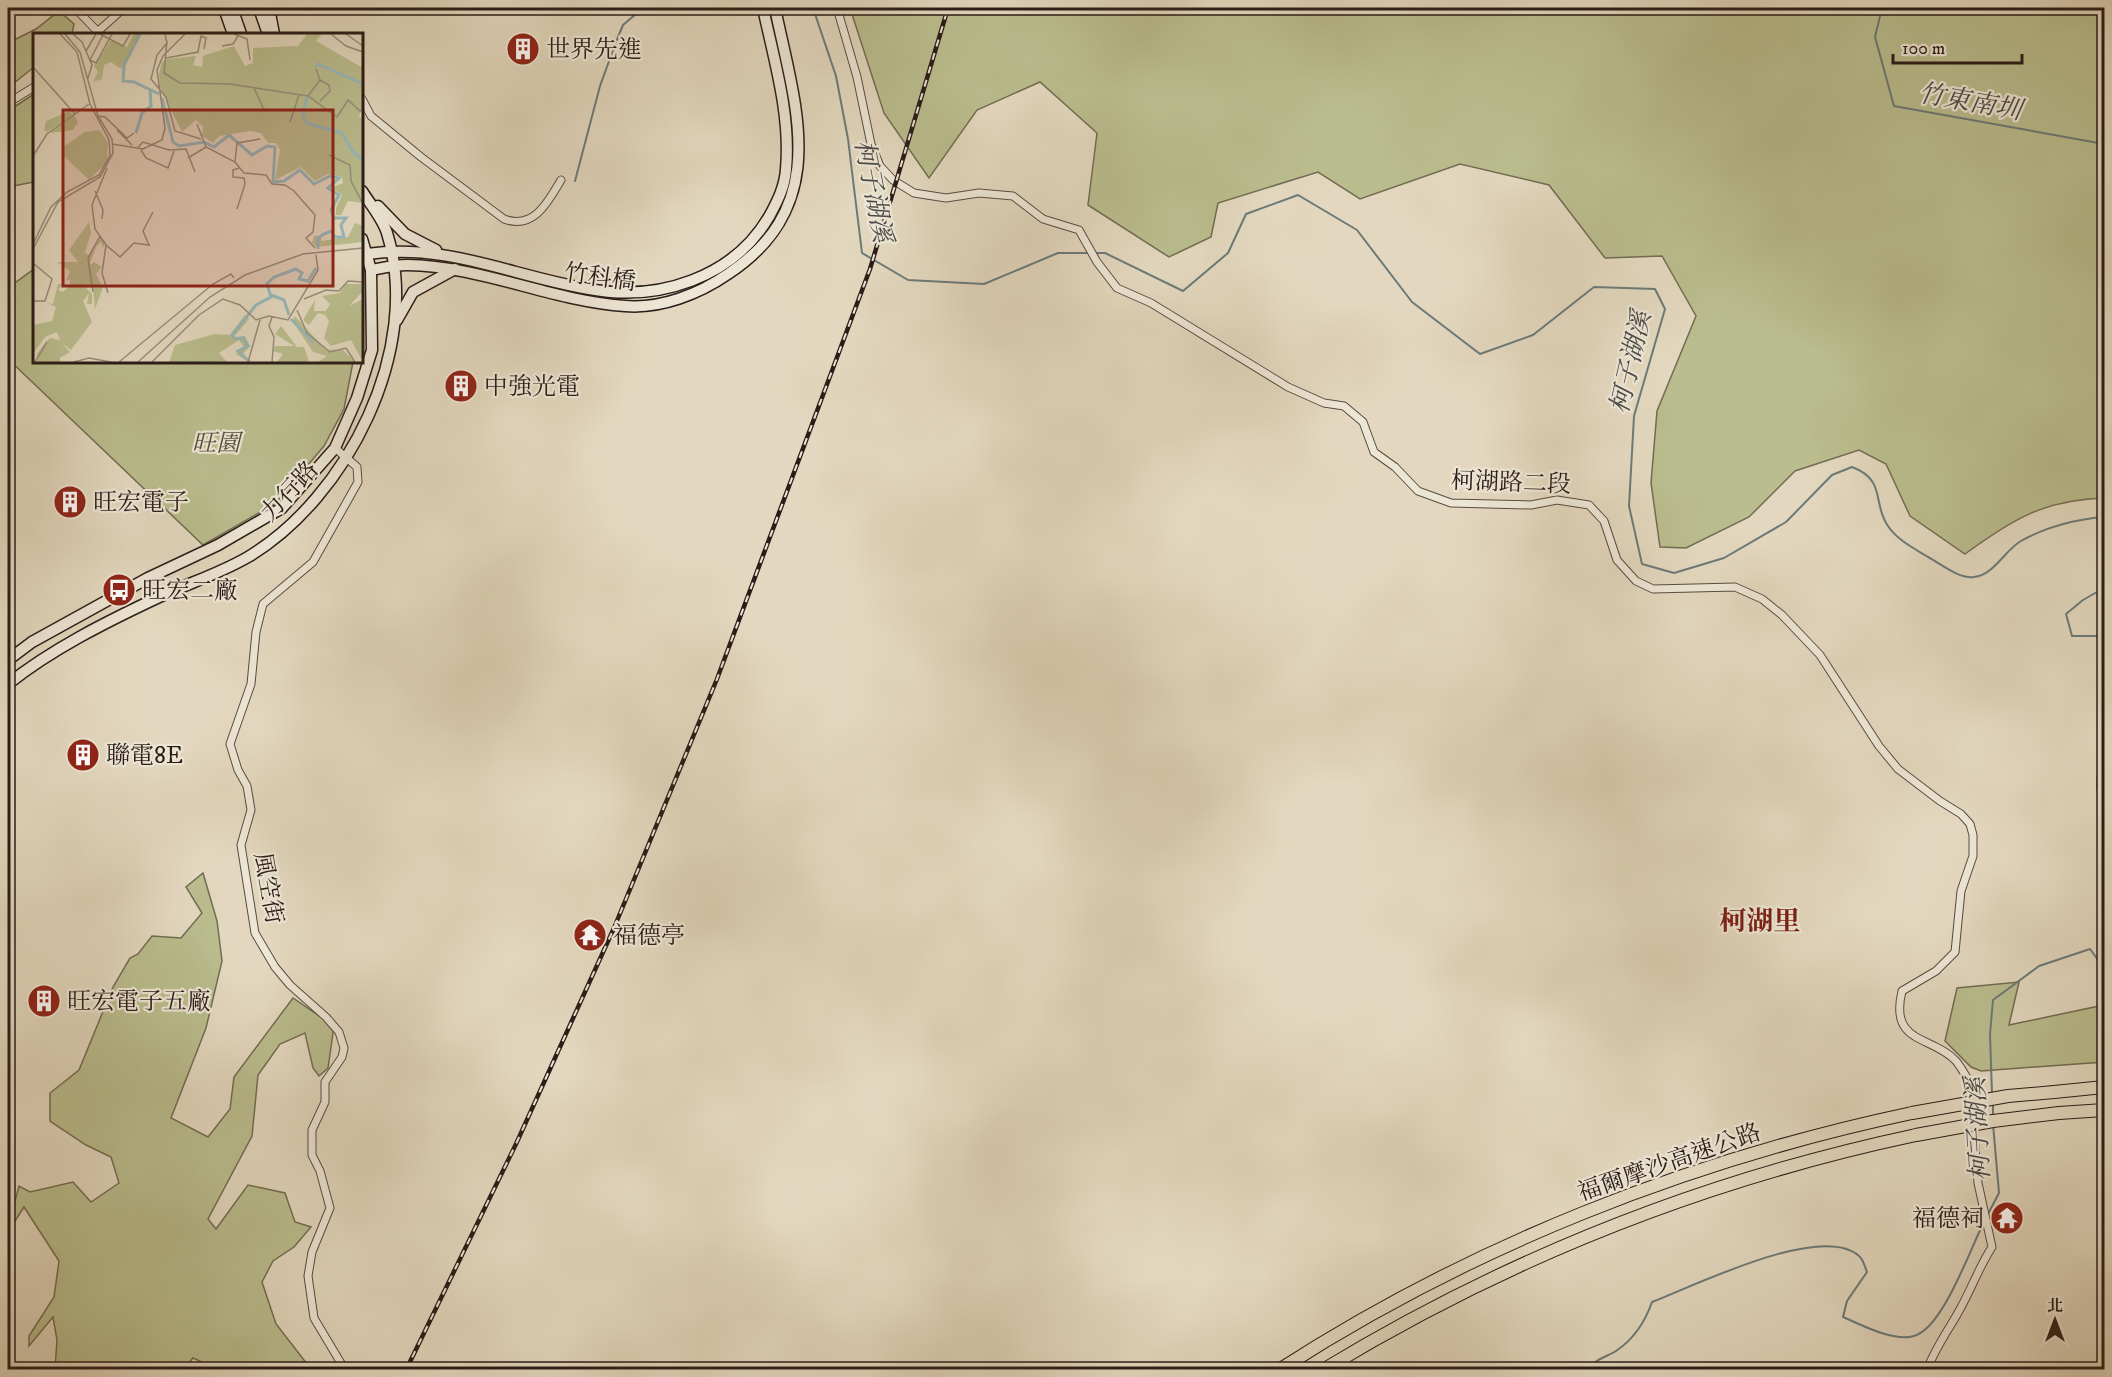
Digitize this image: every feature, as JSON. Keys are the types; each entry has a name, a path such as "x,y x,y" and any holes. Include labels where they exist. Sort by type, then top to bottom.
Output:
{"highway":[{"name":"福爾摩沙高速公路","path":"1279,1370 1317,1345 1422,1288 1546,1228 1670,1180 1738,1158 1912,1113 2008,1096 2104,1087"},
{"name":"福爾摩沙高速公路","path":"1323,1370 1428,1308 1574,1240 1740,1179 1916,1135 1993,1121 2104,1110"}],"street":[{"path":"75,8 96,33 124,8"},
{"path":"224,8 233,33"},
{"path":"232,8 241,33"},
{"path":"259,8 268,33"},
{"path":"269,8 274,33"},
{"name":"竹科橋","path":"442,253 588,289 627,294 667,290 705,275 739,253 763,227 781,195 786,170 783,104 763,8"},
{"name":"竹科橋","path":"371,270 405,265 455,269 627,306 668,302 712,285 748,261 772,235 790,204 798,175 795,102 775,8"},
{"name":"柯湖路二段","path":"837,8 857,77 871,144 880,166 893,180 914,193 946,198 979,193 1013,196 1043,219 1079,230 1097,262 1117,288 1151,303 1288,387 1324,403 1344,406 1363,423 1374,452 1395,467 1418,491 1451,503 1532,505 1557,500 1589,505 1604,521 1617,560 1636,581 1653,589 1735,588 1762,599 1782,615 1820,655 1879,746 1899,769 1961,814 1970,824 1973,835 1973,855 1961,891 1955,952 1936,971 1902,991 1899,1002 1900,1016 1907,1031 1956,1060 1969,1082"},
{"path":"8,103 33,88"},
{"path":"363,101 371,116 421,158 504,219 518,222 527,220 543,209 561,180"},
{"path":"363,189 386,217 405,234 442,253"},
{"name":"力行路","path":"8,684 66,646 155,599 247,558 292,526 348,456 374,405 393,334 393,267 387,231 363,190"},
{"path":"364,252 442,253"},
{"name":"力行路","path":"8,660 32,642 148,578 218,545 282,508 335,448 357,398 372,350 371,270 364,252"},
{"path":"393,334 398,315 413,292 455,269"},
{"path":"335,448 348,456"},
{"name":"風空街","path":"345,1370 314,1318 308,1276 312,1252 330,1208 320,1171 312,1155 312,1130 325,1102 325,1082 342,1057 344,1048 339,1032 326,1017 290,985 275,967 255,933 241,845 251,810 247,786 238,770 230,744 251,684 256,632 263,604 314,562 358,482 357,467 348,456"},
{"path":"1927,1370 1940,1340 1959,1311 1992,1248 1979,1188 1974,1133"}],"green space":[{"path":"850,8 2104,8 2104,498 2046,507 2014,521 1965,554 1910,516 1886,464 1859,450 1795,471 1749,517 1686,548 1660,547 1651,483 1657,411 1696,316 1662,256 1605,258 1549,185 1460,164 1360,199 1318,172 1218,203 1211,237 1169,257 1088,205 1097,133 1040,82 977,110 929,178 884,113"},
{"path":"59,11 74,24 72,33 33,33 33,68 8,88 8,43 36,29"},
{"path":"33,95 33,182 8,187 8,111"},
{"name":"旺園","path":"33,270 33,363 353,363 344,409 324,446 276,503 203,545 8,359 8,288"},
{"path":"203,873 217,921 222,961 206,1028 171,1118 208,1137 230,1109 234,1077 293,998 334,1026 328,1068 319,1076 313,1068 305,1033 280,1044 258,1075 252,1136 208,1219 216,1229 248,1185 285,1193 295,1222 311,1227 294,1247 273,1261 262,1282 276,1324 311,1369 217,1369 193,1358 184,1369 55,1369 57,1340 53,1317 29,1346 29,1336 54,1297 59,1261 24,1207 8,1232 8,1202 14,1205 19,1186 30,1192 73,1182 91,1202 119,1183 111,1157 86,1145 50,1121 50,1093 79,1070 113,987 130,958 138,954 152,936 181,938 202,913 186,887"},
{"path":"2019,982 2009,1025 2104,1005 2104,1062 1981,1071 1971,1067 1945,1041 1957,988"}],"waterway":[{"path":"575,181 600,86 616,42 623,25 643,8"},
{"name":"柯子湖溪","path":"813,8 836,76 848,139 862,253 908,280 984,284 1058,253 1105,253 1183,291 1228,253 1246,214 1298,195 1357,230 1412,302 1480,354 1533,335 1594,287 1655,289 1665,309 1634,416 1629,506 1642,564 1674,573 1724,558 1786,522 1832,475 1852,467 1863,472 1875,486 1883,518 1896,536 1962,576 1974,577 1988,572 2015,545 2040,532 2072,522 2104,517"},
{"name":"竹東南圳","path":"1882,8 1875,37 1894,106 2104,144"},
{"name":"柯子湖溪","path":"2104,588 2083,600 2066,614 2072,636 2104,636"},
{"name":"柯子湖溪","path":"2104,760 2097,783 2104,826"},
{"name":"柯子湖溪","path":"1992,1094 1990,1034 1993,1000 2039,966 2090,949 2104,968"},
{"name":"柯子湖溪","path":"1993,1103 1993,1115"},
{"name":"柯子湖溪","path":"1988,1214 1999,1193 1993,1124"},
{"name":"柯子湖溪","path":"1589,1370 1597,1361 1616,1351 1633,1335 1642,1323 1652,1302 1757,1260 1788,1251 1817,1247 1841,1248 1859,1256 1865,1266 1867,1272 1847,1301 1843,1317 1887,1335 1914,1336 1925,1330 1945,1304 1984,1222"}],"tunnel":[{"path":"1969,1081 1973,1127"}],"railway":[{"path":"406,1370 516,1144 614,928 717,679 870,269 948,8"}],"place":[{"name":"世界先進","path":"523,49"},
{"name":"中強光電","path":"461,386"},
{"name":"旺宏電子","path":"70,502"},
{"name":"旺宏二廠","path":"119,590"},
{"name":"聯電8E","path":"83,755"},
{"name":"福德亭","path":"590,935"},
{"name":"旺宏電子五廠","path":"44,1001"},
{"name":"福德祠","path":"2007,1218"}],"district":[{"name":"柯湖里","path":"1760,921"}]}
